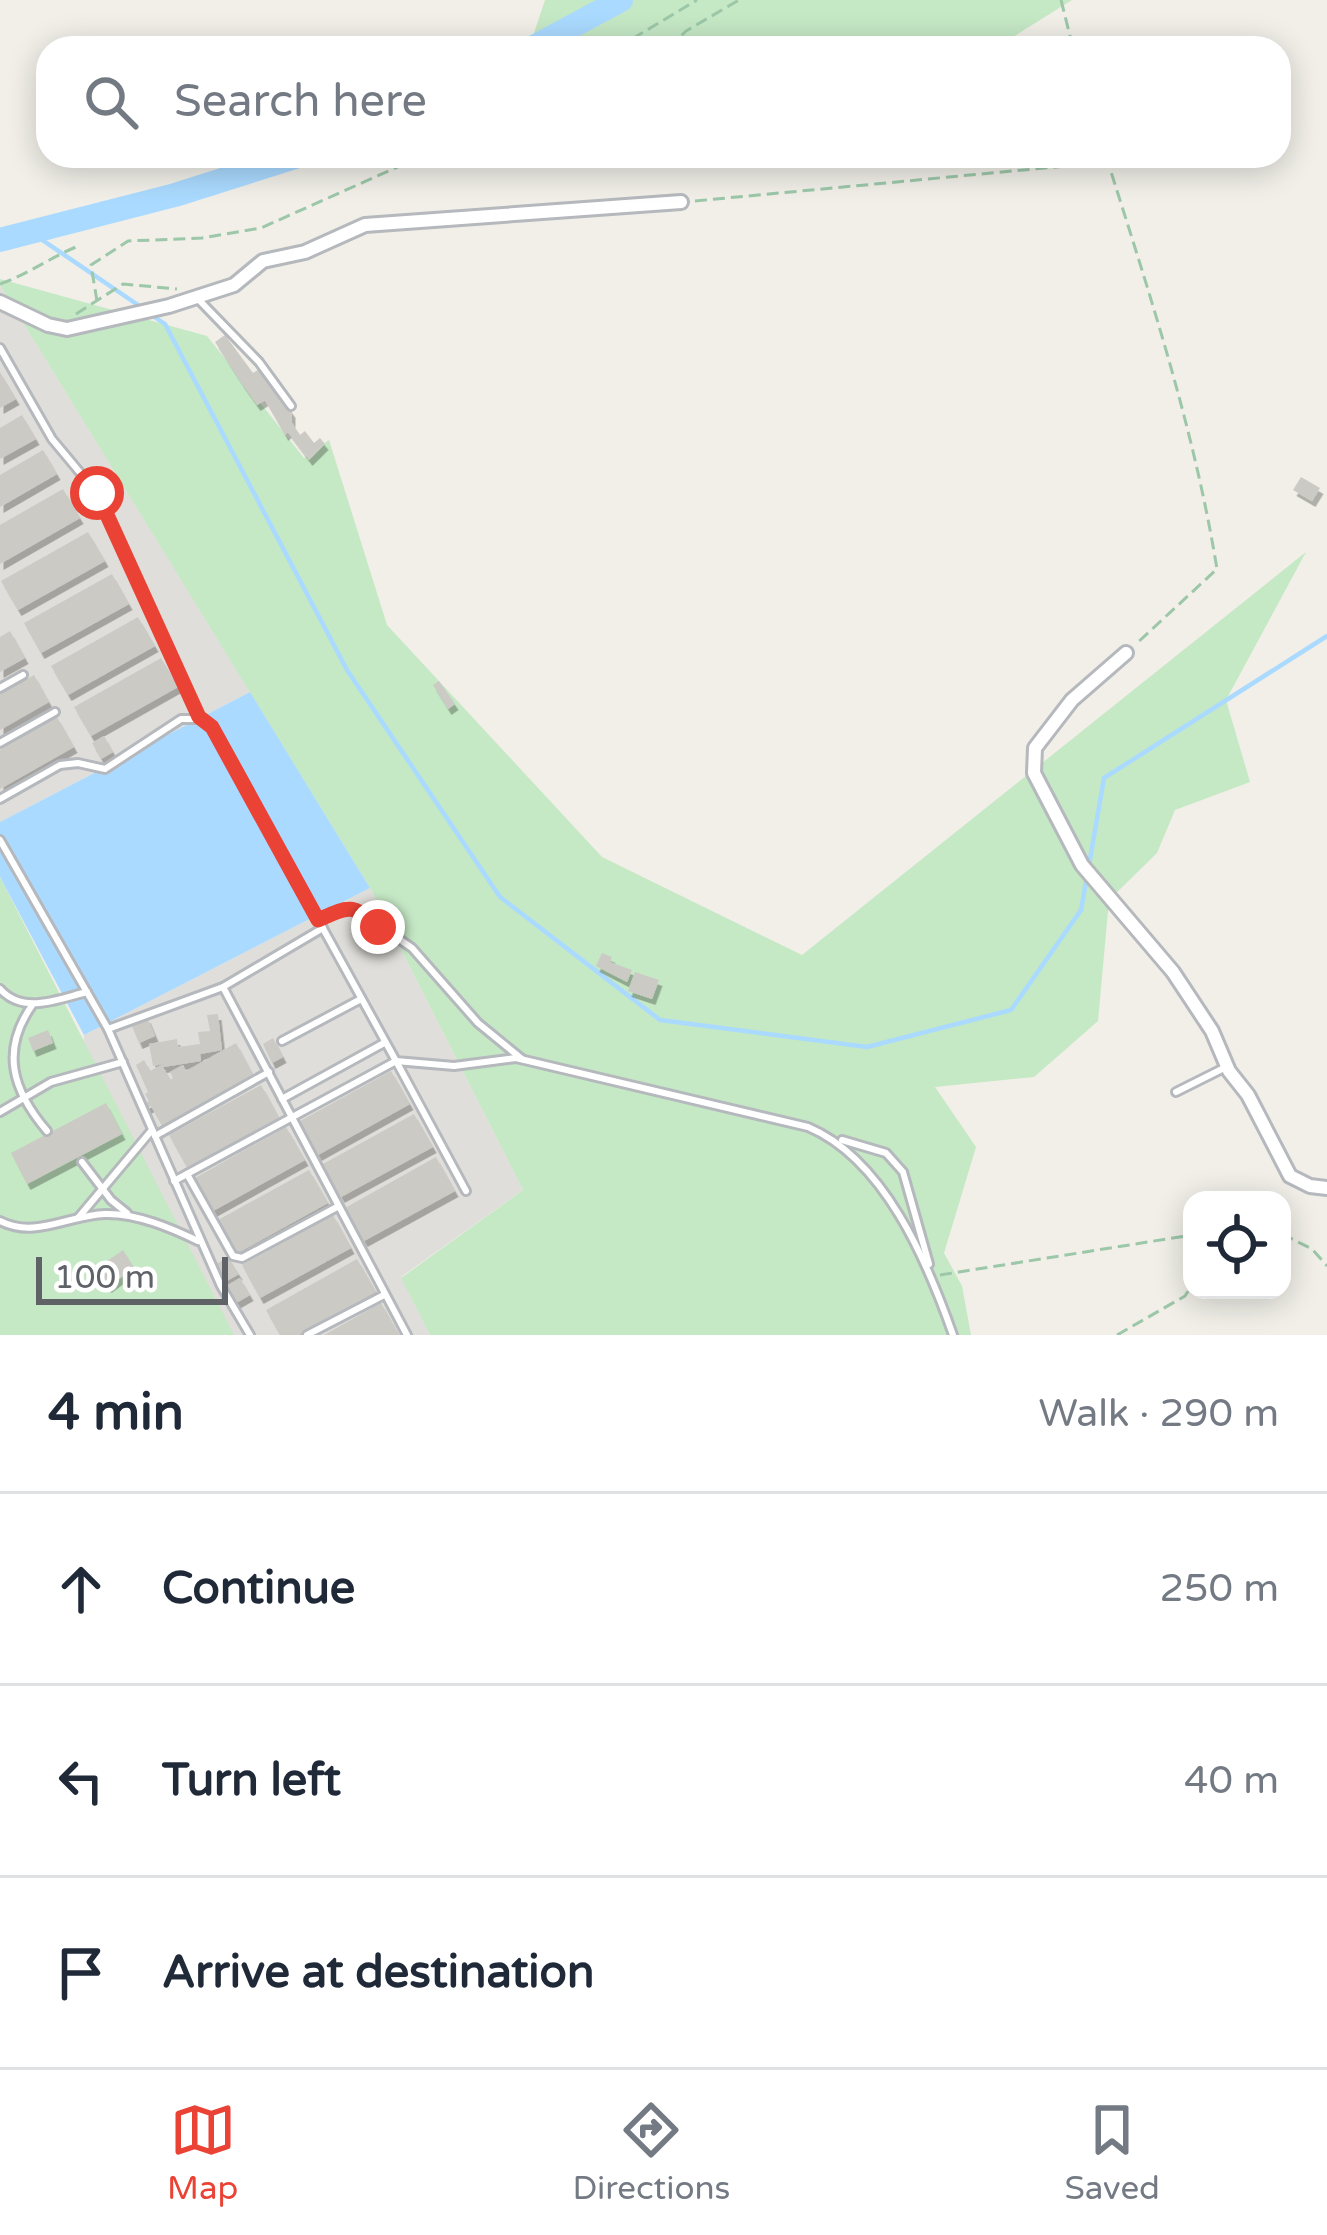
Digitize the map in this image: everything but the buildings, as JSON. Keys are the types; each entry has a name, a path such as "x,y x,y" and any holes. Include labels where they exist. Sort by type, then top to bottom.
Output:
{"street":[{"path":"0,302 54,328 115,320 235,285 263,261 305,252 365,225 681,202"},
{"path":"1126,653 1079,691 1035,748 1034,773 1082,865 1173,972 1212,1031 1290,1176 1327,1188"}],"lane":[{"path":"196,297 259,362 291,406"},
{"path":"0,348 52,439 97,493 199,717 212,727 466,1191"},
{"path":"0,688 23,675"},
{"path":"0,743 55,712"},
{"path":"0,799 61,765 105,769 181,719 199,717"},
{"path":"0,840 108,1029 221,1286 250,1335"},
{"path":"108,1029 223,987 345,908 366,915 412,948 478,1023 522,1059"},
{"path":"223,987 407,1335"},
{"path":"0,989 7,997 33,1004 87,992"},
{"path":"282,1041 362,999"},
{"path":"33,1004 14,1031 11,1058 20,1100 47,1131"},
{"path":"282,1099 385,1042"},
{"path":"174,1181 396,1061 454,1066 522,1059 808,1127 886,1153 903,1172 953,1335"},
{"path":"0,1112 51,1082 122,1063"},
{"path":"1176,1092 1227,1066"},
{"path":"78,1218 153,1133 269,1072"},
{"path":"832,1137 854,1153 933,1276"},
{"path":"82,1162 102,1189 132,1216"},
{"path":"187,1174 233,1256 242,1258 337,1207"},
{"path":"0,1221 32,1228 105,1214 132,1216 202,1243"},
{"path":"307,1335 385,1294"}],"path":[{"path":"637,36 697,0"},
{"path":"681,36 739,0"},
{"path":"1060,0 1070,36"},
{"path":"97,301 91,266 128,241 202,238 260,228 395,168"},
{"path":"681,202 1018,168"},
{"path":"1110,168 1167,346 1217,569 1126,653"},
{"path":"0,284 25,276 81,245"},
{"path":"54,328 123,284 185,290 196,297"},
{"path":"933,1276 1183,1236"},
{"path":"1291,1238 1312,1249 1327,1266"},
{"path":"1117,1335 1183,1297"}],"shaded area":[{"path":"0,285 250,692 0,822"},
{"path":"370,888 523,1190 401,1277 430,1335 233,1335 79,1095 84,1035"}],"green space":[{"path":"545,0 1072,0 1014,36 533,36"},
{"path":"0,279 207,336 304,458 329,440 387,625 602,857 802,955 1306,552 1226,700 1250,782 1175,810 1157,853 1109,900 1098,1021 1034,1077 935,1087 976,1147 944,1253 962,1286 971,1335 430,1335 401,1278 523,1190 370,888"},
{"path":"0,877 234,1335 0,1335"}],"water":[{"path":"250,692 370,888 84,1035 0,877 0,822"}],"waterway":[{"path":"554,36 621,0"},
{"path":"0,240 260,168"},
{"path":"32,233 141,307"},
{"path":"150,314 165,324 347,670 500,897 660,1020 867,1047 1011,1010 1081,910 1087,876"},
{"path":"1089,865 1104,778 1327,636"}],"route":[{"path":"97,493 199,717 212,727 318,920 345,908 356,909 378,927"}]}
